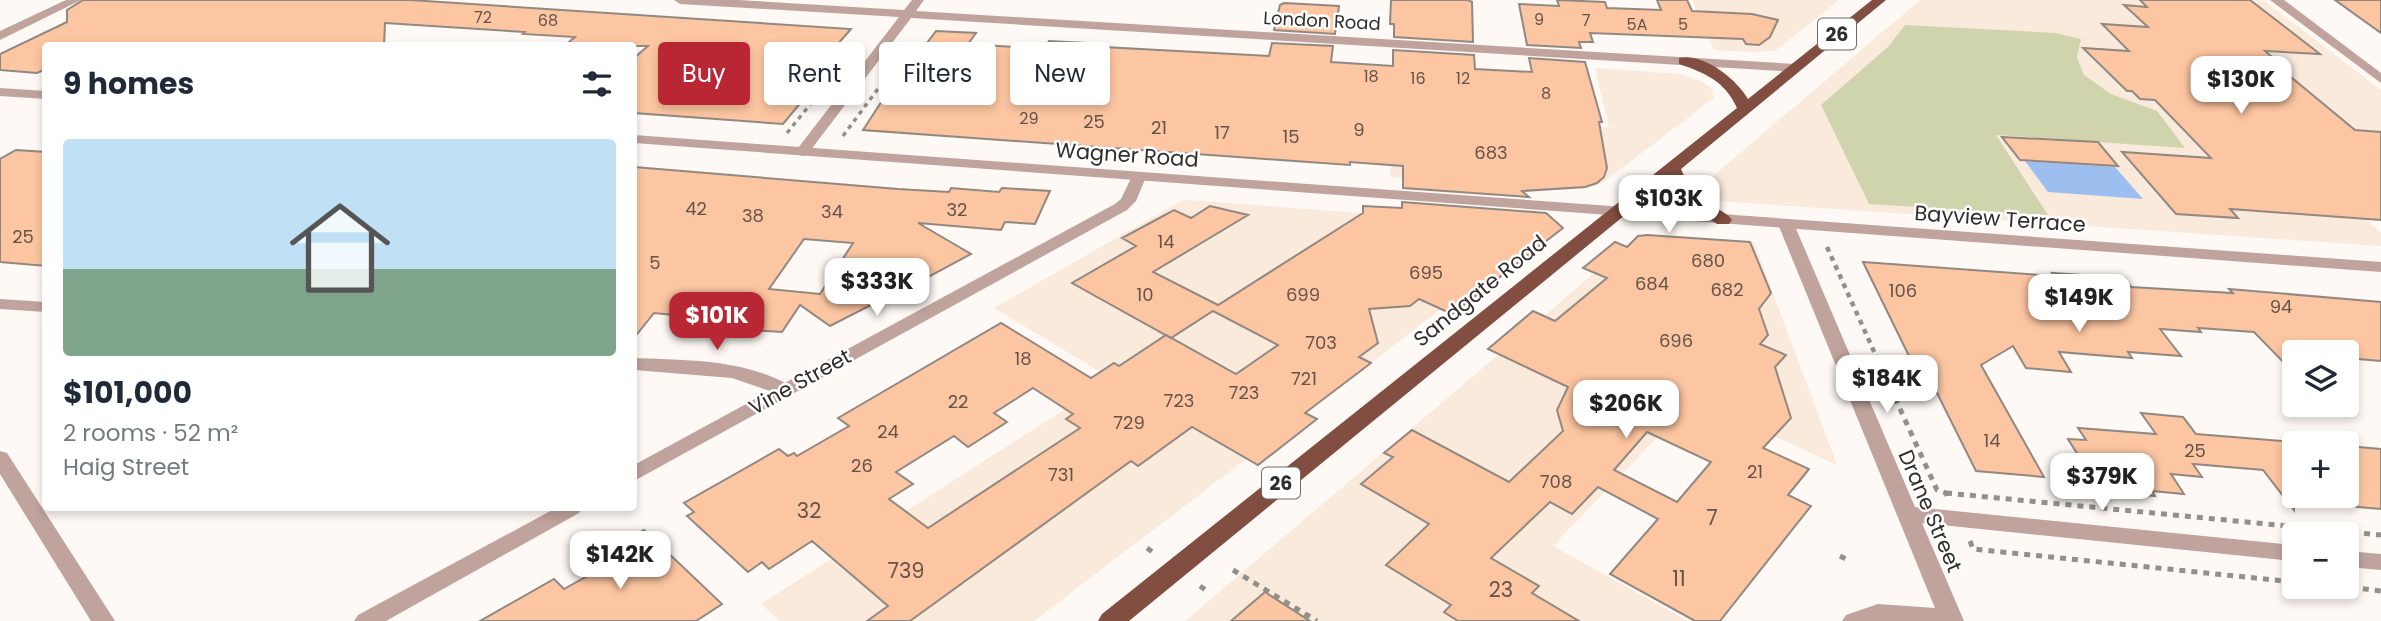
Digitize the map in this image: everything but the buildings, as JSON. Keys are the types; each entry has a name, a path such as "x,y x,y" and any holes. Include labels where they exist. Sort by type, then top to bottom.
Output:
{"highway":[{"name":"Sandgate Road","path":"1111,621 1880,0"},
{"path":"1684,61 1717,74 1732,84 1738,90 1745,109"},
{"path":"1672,168 1684,194 1723,220"}],"street":[{"path":"0,36 75,0"},
{"name":"London Road","path":"680,0 1795,68"},
{"path":"803,152 918,0"},
{"path":"2276,0 2381,79"},
{"path":"0,92 42,95"},
{"name":"Wagner Road","path":"637,139 1617,213"},
{"name":"Vine Street","path":"637,472 1121,207 1128,201 1138,177"},
{"name":"Bayview Terrace","path":"1617,213 2381,267"},
{"name":"Drane Street","path":"1786,224 1952,620"},
{"path":"0,304 42,307"},
{"path":"637,364 746,375 769,381 784,391"},
{"path":"0,457 103,621"},
{"path":"366,621 567,511"},
{"path":"1906,514 2282,552"},
{"path":"2359,560 2381,562"},
{"path":"1854,621 1878,613 1952,620"}],"path":[{"path":"1827,247 1937,490 2381,535"},
{"path":"1946,492 1950,501"},
{"path":"1967,536 1973,549 2282,581"},
{"path":"1147,548 1154,553"},
{"path":"1840,556 1850,561"},
{"path":"1233,570 1317,621"},
{"path":"1200,586 1207,592"},
{"path":"2359,588 2381,591"}],"shaded area":[{"path":"1692,0 1839,0 1775,51 1753,52 1714,50"},
{"path":"1920,0 2263,0 2381,90 2381,177 2295,154 2381,233 2381,246 1717,201 1704,195 1700,187"},
{"path":"1595,68 1680,74 1701,81 1711,88 1714,98 1602,183 1584,189 1560,190 1390,177 1393,112 1609,127"},
{"path":"1181,201 1534,226 1537,235 1311,409 1307,414 1317,419 1258,466 1246,459 1034,621 780,621 761,604 1112,379 994,308"},
{"path":"1638,236 1754,242 1837,465 1694,399 1553,546 1688,621 1185,621"}],"green space":[{"path":"1905,25 2056,33 2081,39 2077,57 2084,75 2111,94 2157,111 2185,148 1996,135 2048,215 1869,204 1821,105 1889,46"}],"water":[{"path":"2025,161 2115,167 2143,199 2048,192"}]}
